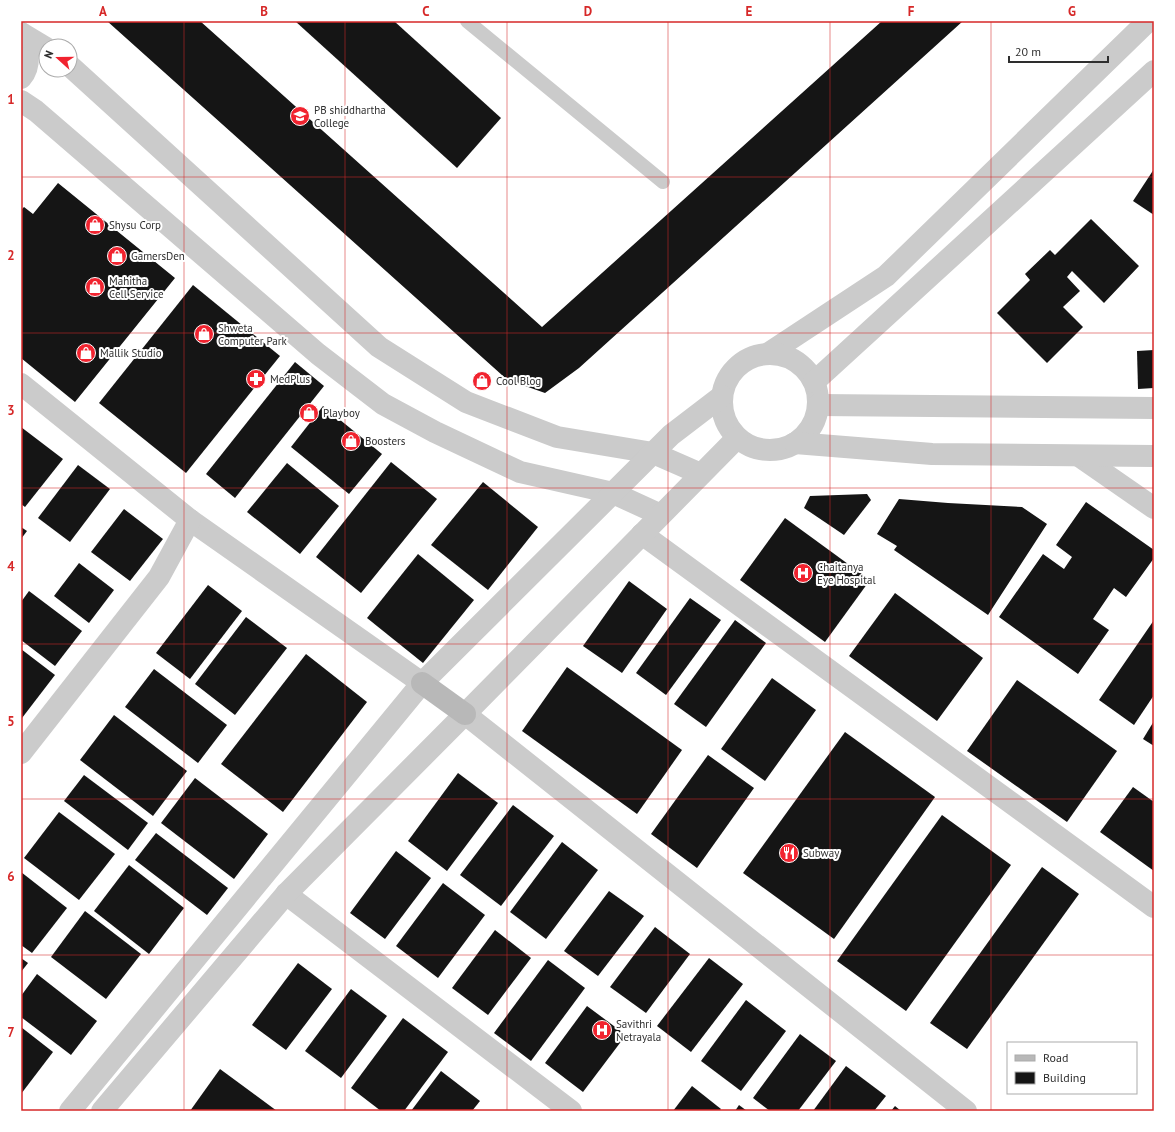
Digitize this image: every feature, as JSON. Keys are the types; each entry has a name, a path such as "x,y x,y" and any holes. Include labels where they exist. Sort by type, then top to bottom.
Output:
{"main road":[{"path":"422,683 465,714"}],"street":[{"path":"769,353 886,276 1148,21"},
{"path":"21,33 38,43"},
{"path":"21,33 26,42 28,54 27,65 21,78"},
{"path":"814,382 1154,70"},
{"path":"78,73 379,346 466,402 557,437 653,453 701,474"},
{"path":"21,101 36,111 318,354 383,404 435,432 520,472 613,493 661,515"},
{"path":"769,353 783,355 796,360 807,370 818,393 818,405 815,420 807,433 795,443 781,449 765,450 750,446 737,438 728,426 722,411 722,396 728,379 738,366 753,356 769,353"},
{"path":"21,384 190,520 422,683"},
{"path":"70,1111 422,683 671,435 722,396"},
{"path":"818,405 1154,408"},
{"path":"86,1092 106,1110 286,894 737,438"},
{"path":"795,443 932,454 1154,456"},
{"path":"1079,456 1154,508"},
{"path":"21,754 159,576 190,520"},
{"path":"642,534 1154,907"},
{"path":"465,714 966,1111"},
{"path":"286,894 571,1111"}],"lane":[{"path":"467,21 663,182"}],"building":[{"path":"107,21 200,21 542,327 882,21 963,21 579,368 545,393 514,382 512,384"},
{"path":"295,21 394,21 501,118 457,168"},
{"path":"1154,169 1154,215 1133,201"},
{"path":"58,183 175,278 75,402 21,358 21,210 24,207 33,214"},
{"path":"1091,219 1139,266 1104,303 1072,271 1067,277 1080,291 1063,307 1083,327 1047,363 997,313 1030,280 1025,274 1050,250 1055,255"},
{"path":"193,285 280,356 186,473 99,403"},
{"path":"1154,350 1154,388 1138,389 1137,351"},
{"path":"295,362 324,386 235,498 206,474"},
{"path":"323,406 382,454 349,494 291,447"},
{"path":"21,427 63,459 25,507 21,504"},
{"path":"391,462 437,499 361,593 316,557"},
{"path":"287,463 339,506 300,554 247,512"},
{"path":"78,465 110,489 70,542 38,518"},
{"path":"483,482 538,527 488,590 431,545"},
{"path":"867,494 871,500 844,535 804,508 810,496"},
{"path":"899,499 1022,507 1047,524 988,615 894,550 897,546 877,534"},
{"path":"1086,502 1154,550 1154,558 1126,597 1114,588 1093,619 1109,630 1078,674 999,617 1043,554 1064,569 1072,557 1056,545"},
{"path":"124,509 163,539 130,581 91,552"},
{"path":"785,518 870,580 825,642 740,580"},
{"path":"21,527 27,531 21,539"},
{"path":"418,554 474,600 423,663 367,618"},
{"path":"79,563 114,590 89,623 54,596"},
{"path":"629,581 667,609 622,673 583,646"},
{"path":"208,585 242,611 190,679 156,653"},
{"path":"29,591 82,631 55,666 21,640 21,602"},
{"path":"895,593 983,658 937,721 849,656"},
{"path":"690,598 721,620 666,695 636,673"},
{"path":"246,617 287,648 235,715 195,684"},
{"path":"735,620 766,643 706,727 674,704"},
{"path":"1154,620 1154,695 1134,725 1099,700"},
{"path":"21,649 55,675 22,718 21,718"},
{"path":"306,654 367,702 283,812 221,764"},
{"path":"567,667 682,750 637,814 522,731"},
{"path":"154,669 227,725 198,763 125,707"},
{"path":"772,678 816,710 765,781 721,749"},
{"path":"1017,680 1117,751 1067,822 967,751"},
{"path":"114,715 187,771 153,816 80,760"},
{"path":"1154,721 1154,746 1143,739"},
{"path":"845,732 935,797 834,939 743,873"},
{"path":"708,755 754,788 697,868 651,834"},
{"path":"458,773 498,803 447,871 408,841"},
{"path":"84,775 148,823 128,850 64,801"},
{"path":"195,778 268,834 234,879 161,823"},
{"path":"1133,787 1154,802 1154,871 1100,832"},
{"path":"513,805 554,836 501,906 460,875"},
{"path":"59,812 115,854 79,900 24,858"},
{"path":"942,815 1011,865 906,1011 837,961"},
{"path":"156,833 228,888 207,915 135,860"},
{"path":"562,842 598,870 546,939 510,912"},
{"path":"396,851 431,878 385,939 350,913"},
{"path":"129,865 184,908 149,954 94,911"},
{"path":"1042,867 1079,894 967,1049 930,1023"},
{"path":"21,872 67,908 32,953 21,945"},
{"path":"443,883 485,915 438,978 396,946"},
{"path":"609,891 644,916 598,976 564,951"},
{"path":"85,911 141,954 106,999 51,957"},
{"path":"655,927 690,954 646,1013 610,987"},
{"path":"495,930 531,958 488,1015 452,988"},
{"path":"21,958 28,963 21,972"},
{"path":"709,958 743,984 691,1052 657,1026"},
{"path":"548,960 585,988 531,1061 494,1033"},
{"path":"298,963 332,989 286,1050 252,1025"},
{"path":"37,974 97,1021 71,1055 21,1017 21,996"},
{"path":"351,989 387,1016 341,1078 305,1051"},
{"path":"746,1000 786,1031 741,1091 701,1061"},
{"path":"587,1006 626,1035 583,1092 545,1063"},
{"path":"403,1018 448,1052 404,1111 381,1111 351,1088"},
{"path":"21,1027 53,1052 21,1094"},
{"path":"800,1034 836,1061 798,1111 770,1111 753,1098"},
{"path":"846,1066 886,1096 874,1111 813,1111"},
{"path":"220,1069 277,1111 190,1111"},
{"path":"441,1071 480,1101 472,1111 411,1111"},
{"path":"692,1086 721,1109 719,1111 673,1111"},
{"path":"739,1105 747,1111 735,1111"},
{"path":"895,1106 901,1111 891,1111"}],"place":[{"name":"PB shiddhartha College","path":"300,116"},
{"name":"Shysu Corp","path":"95,225"},
{"name":"GamersDen","path":"117,256"},
{"name":"Mahitha Cell Service","path":"95,287"},
{"name":"Shweta Computer Park","path":"204,334"},
{"name":"Mallik Studio","path":"86,353"},
{"name":"MedPlus","path":"256,379"},
{"name":"Cool Blog","path":"482,381"},
{"name":"Playboy","path":"309,413"},
{"name":"Boosters","path":"351,441"},
{"name":"Chaitanya Eye Hospital","path":"803,573"},
{"name":"Subway","path":"789,853"},
{"name":"Savithri Netrayala","path":"602,1030"}]}
